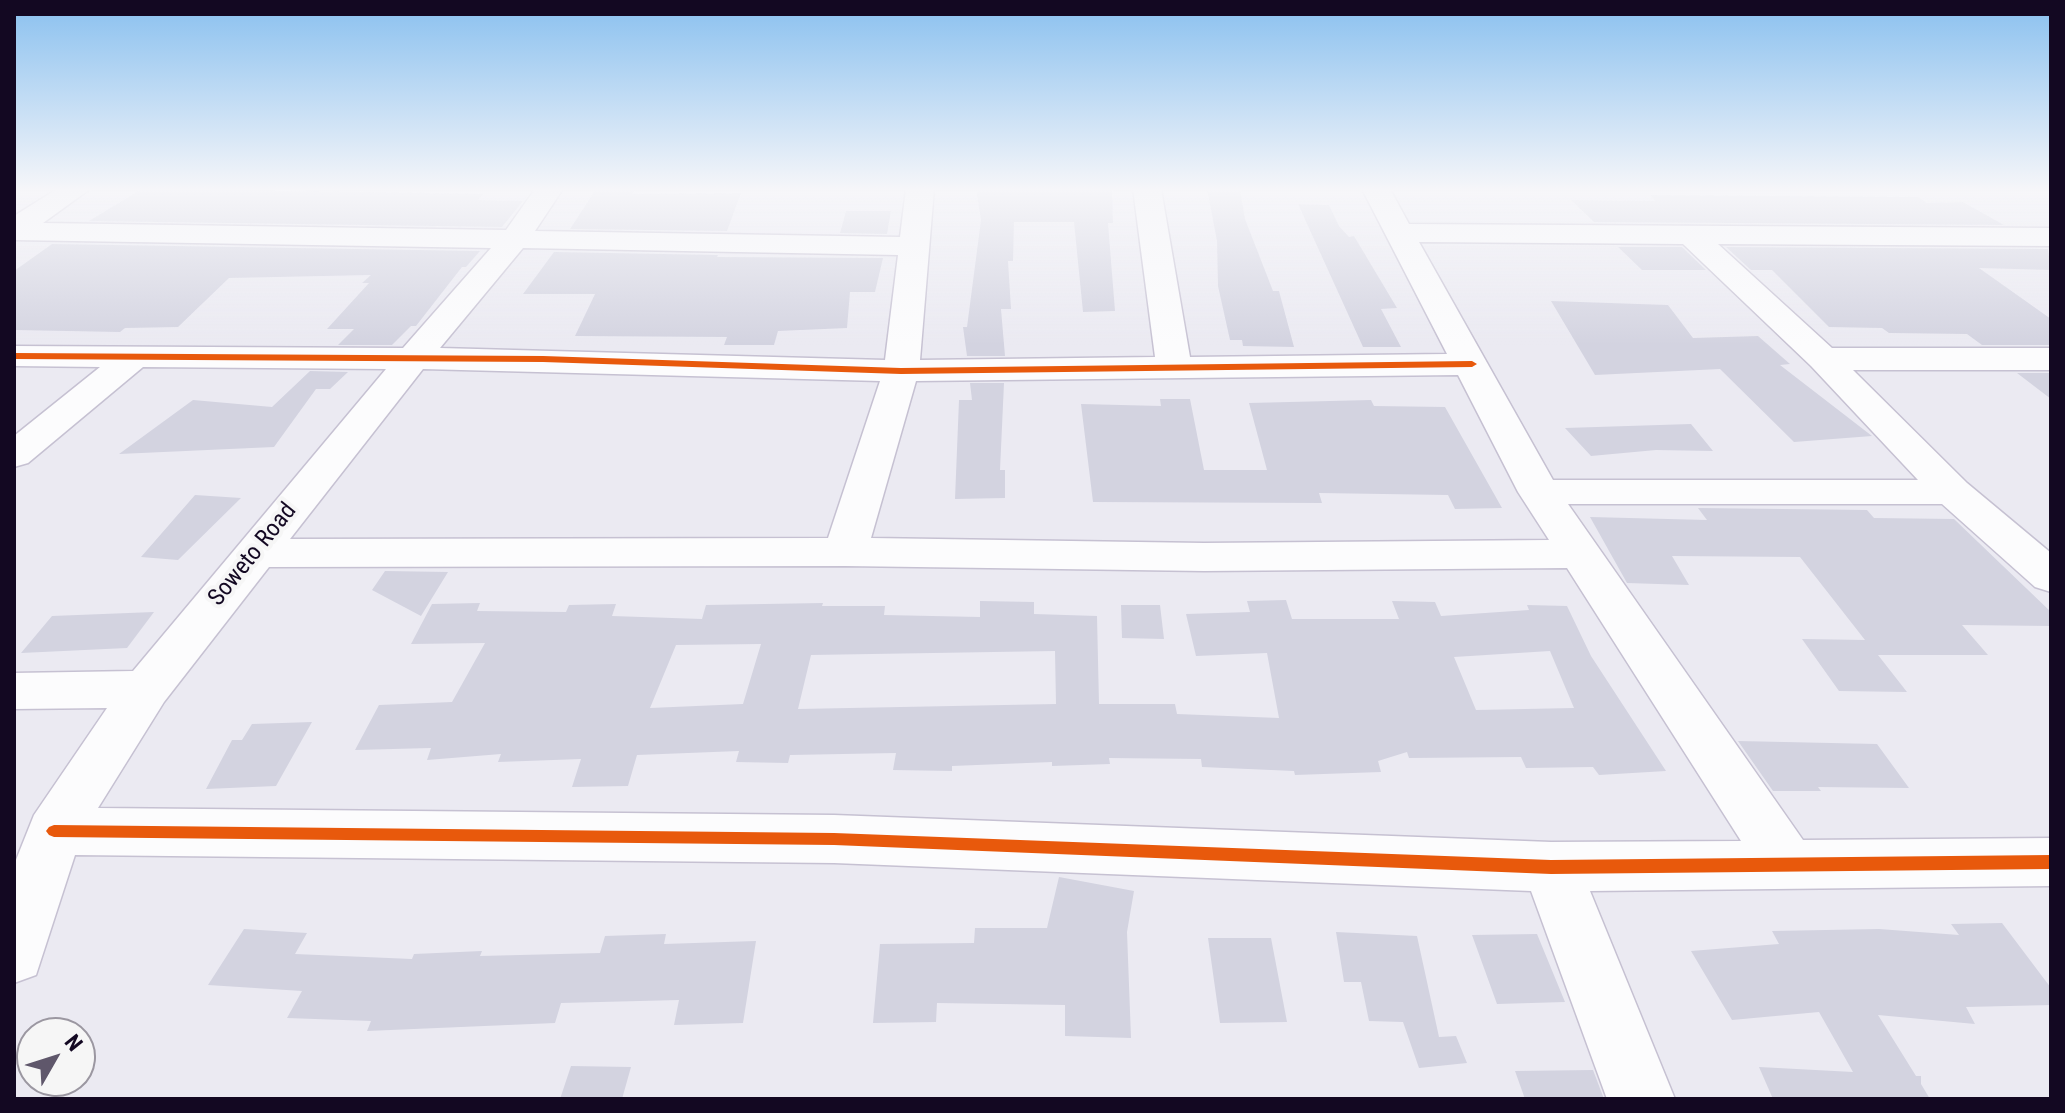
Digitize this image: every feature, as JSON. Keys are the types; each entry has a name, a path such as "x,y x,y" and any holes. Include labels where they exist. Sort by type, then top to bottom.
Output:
{"street":[{"path":"513,241 913,246"},
{"name":"Soweto Road","path":"14,955 54,831 146,689 253,553 513,241"},
{"path":"845,552 901,371 914,241"},
{"path":"1155,241 1174,366"},
{"path":"1404,241 1539,492 1789,866"},
{"path":"1697,241 1823,359 1952,492 2051,577"},
{"path":"14,356 543,359 901,371 1174,366 1314,369 1472,364"},
{"path":"14,455 135,356"},
{"path":"1823,359 2051,359"},
{"path":"1539,492 1952,492"},
{"path":"253,553 845,552 1204,557 1582,554"},
{"path":"14,691 146,689"},
{"path":"54,831 834,839 1551,867 2051,862"},
{"path":"1551,867 1641,1099"}],"building":[{"path":"978,241 1014,241 1013,261 1008,261 1011,309 1001,309 1005,356 967,356 963,327 967,327"},
{"path":"1076,241 1109,241 1115,311 1083,312"},
{"path":"1217,241 1254,241 1273,291 1279,291 1294,347 1243,346 1242,340 1230,340 1218,286"},
{"path":"1315,241 1357,241 1397,308 1381,309 1401,347 1363,347"},
{"path":"52,244 480,251 466,267 462,267 416,326 411,326 392,345 338,345 354,329 327,329 369,283 362,283 371,275 229,278 178,327 125,328 120,332 14,330 14,271"},
{"path":"1618,247 1682,247 1706,270 1642,270"},
{"path":"1726,247 2048,249 2051,270 1979,268 2051,319 2051,345 1982,345 1967,334 1889,333 1882,328 1829,327 1772,270 1751,270"},
{"path":"554,252 883,258 875,292 850,292 847,328 778,331 774,345 724,345 727,337 575,336 595,294 523,294"},
{"path":"1551,301 1668,305 1693,338 1758,336 1790,364 1780,365 1872,436 1794,442 1720,369 1595,375"},
{"path":"310,371 348,372 330,389 316,389 274,447 119,454 193,400 272,407"},
{"path":"2017,373 2051,373 2051,399"},
{"path":"970,383 1004,383 1000,470 1005,470 1005,498 955,499 959,400 972,400"},
{"path":"1160,399 1190,399 1204,470 1267,470 1249,403 1371,400 1374,406 1445,407 1502,508 1455,509 1448,495 1319,493 1322,503 1093,502 1081,404 1161,406"},
{"path":"1691,424 1713,451 1656,450 1591,456 1565,428"},
{"path":"195,495 241,498 178,560 141,557"},
{"path":"1698,508 1867,510 1874,518 1954,519 2051,612 2051,626 1962,625 1988,655 1878,655 1907,692 1839,691 1802,639 1865,640 1800,557 1672,556 1689,585 1627,583 1590,517 1707,520"},
{"path":"385,571 448,572 421,616 372,590"},
{"path":"1286,600 1292,619 1399,619 1392,601 1435,602 1441,616 1529,610 1527,605 1567,606 1591,656 1666,771 1599,775 1593,767 1526,768 1521,757 1409,758 1407,752 1378,761 1381,772 1295,775 1294,771 1202,767 1201,759 1109,758 1110,764 1052,766 1052,762 952,766 952,771 893,770 896,753 790,755 788,763 736,762 739,751 637,755 628,786 572,787 581,759 498,762 501,754 427,760 431,748 355,750 379,705 452,702 485,643 411,644 432,604 480,603 477,611 566,612 569,605 616,604 612,616 702,619 706,605 823,603 822,606 885,606 884,615 980,617 980,601 1034,602 1034,614 1097,616 1099,704 1175,704 1177,714 1279,718 1267,653 1196,656 1186,614 1250,612 1247,601","holes":["761,644 743,704 650,708 676,645","1055,651 1056,704 798,709 811,655","1550,651 1574,708 1476,710 1454,657"]},
{"path":"1121,605 1160,605 1164,639 1122,638"},
{"path":"154,612 127,648 21,653 52,616"},
{"path":"312,722 276,786 206,789 232,740 242,740 252,724"},
{"path":"1738,741 1877,744 1909,788 1818,787 1821,791 1773,791"},
{"path":"1059,877 1134,891 1127,932 1131,1038 1065,1036 1065,1005 937,1003 936,1022 873,1023 880,944 974,943 975,928 1047,928"},
{"path":"2002,923 2051,988 2051,1005 1966,1007 1975,1024 1878,1015 1916,1076 1921,1076 1921,1084 1930,1099 1773,1099 1759,1067 1853,1072 1819,1012 1732,1020 1691,951 1779,944 1772,931 1879,929 1959,935 1951,924"},
{"path":"244,929 307,933 295,954 412,959 414,954 482,951 480,956 600,953 605,936 666,934 664,944 756,941 743,1023 674,1025 679,1000 561,1003 555,1023 367,1031 371,1021 287,1018 302,991 208,985"},
{"path":"1336,932 1417,936 1439,1037 1456,1036 1467,1063 1419,1068 1403,1022 1369,1021 1361,982 1344,982"},
{"path":"1537,934 1565,1002 1497,1004 1472,935"},
{"path":"1208,938 1271,938 1287,1022 1220,1023"},
{"path":"571,1066 631,1067 622,1099 560,1099"},
{"path":"1593,1070 1604,1099 1525,1099 1515,1071"}],"cycle path":[{"path":"14,356 543,359 901,371 1472,364"},
{"path":"54,831 834,839 1551,867 2051,862"}]}
